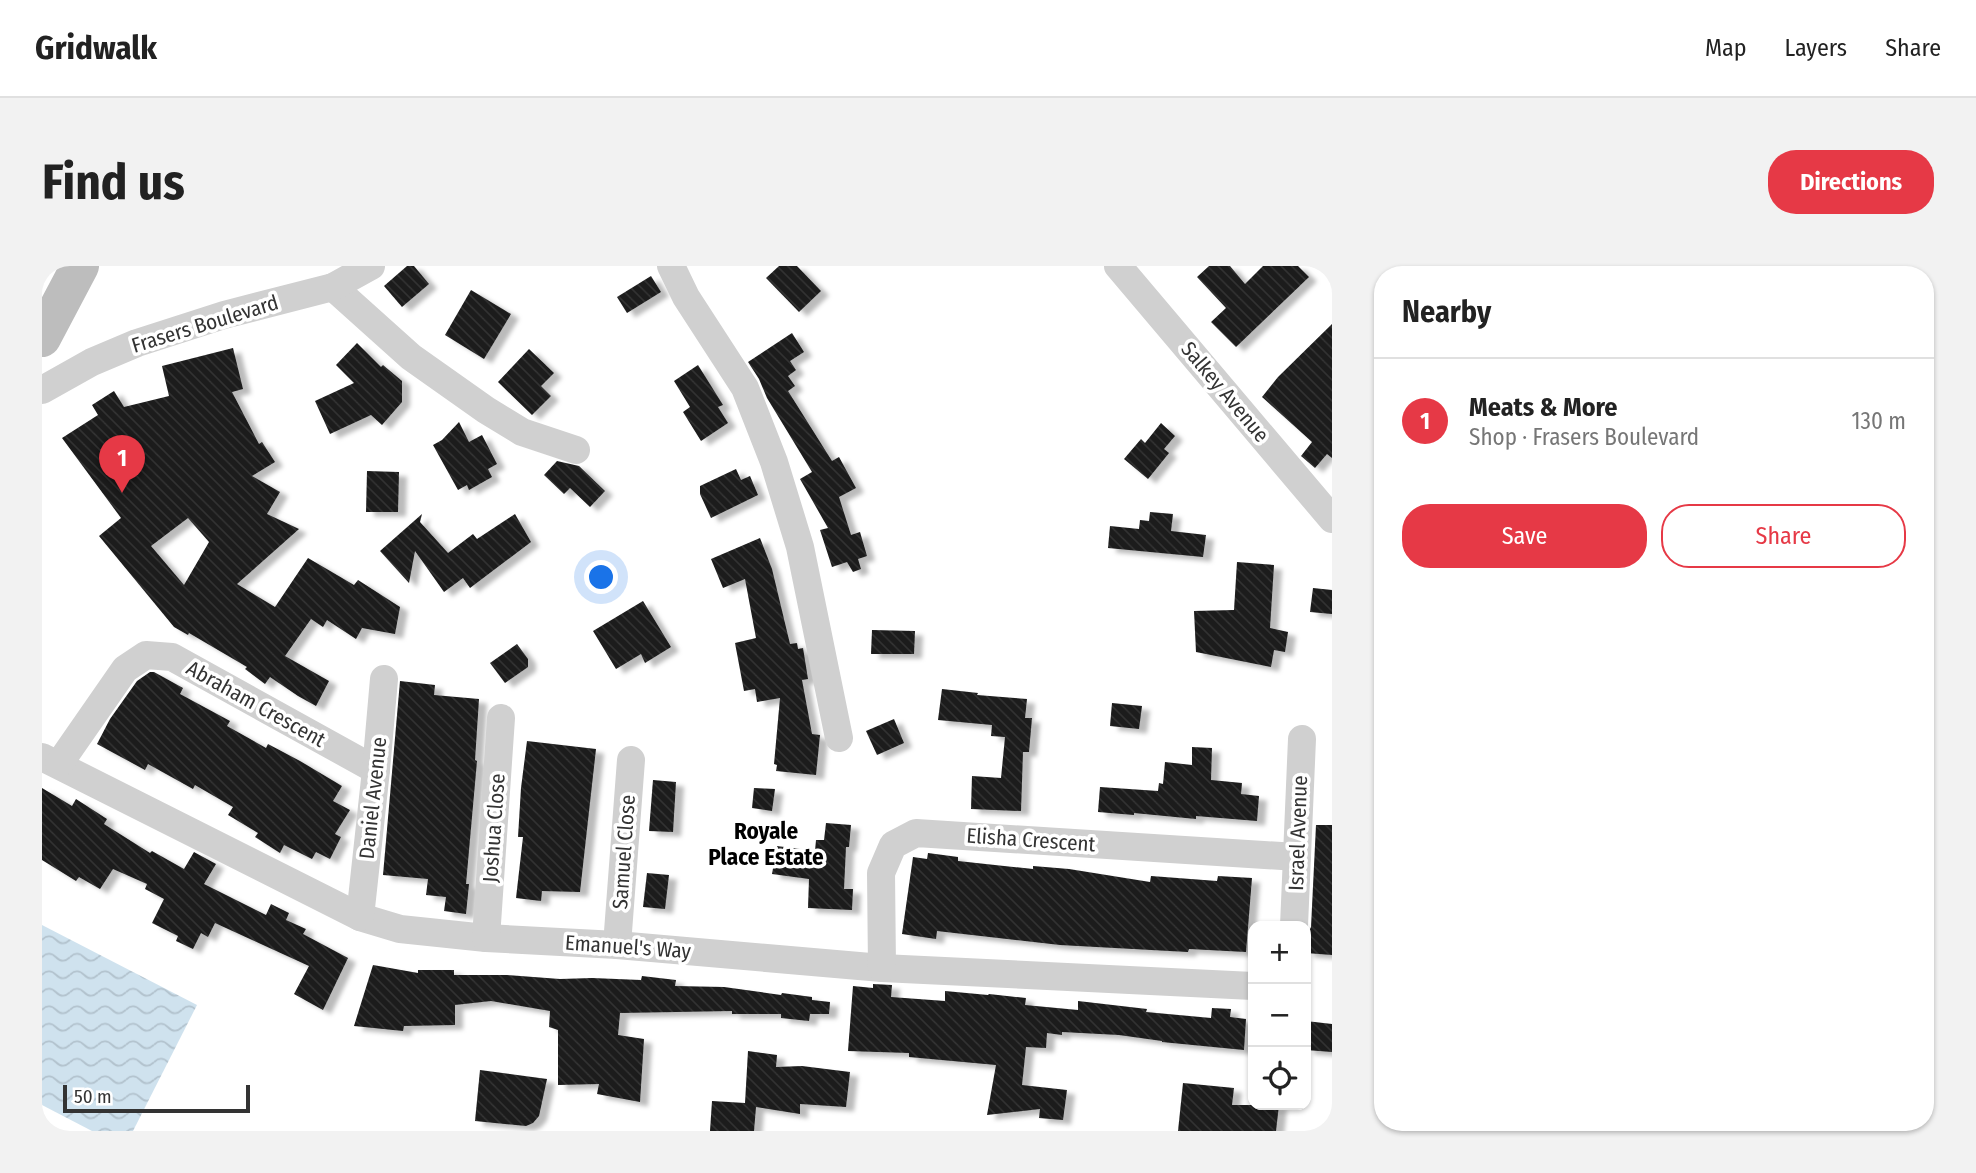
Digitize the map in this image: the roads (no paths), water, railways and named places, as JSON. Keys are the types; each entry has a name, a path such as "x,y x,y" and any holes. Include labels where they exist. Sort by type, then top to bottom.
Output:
{"main road":[{"path":"42,338 80,266"}],"street":[{"name":"Frasers Boulevard","path":"42,390 92,362 137,343 224,315 334,288 370,266"},
{"path":"671,266 686,297 745,388 774,462 800,547 839,738"},
{"name":"Salkey Avenue","path":"1118,266 1332,519"},
{"path":"334,288 411,357 486,410 522,432 576,450"},
{"name":"Abraham Crescent","path":"51,760 125,669 146,655 172,657 376,770"},
{"name":"Daniel Avenue","path":"360,917 384,679"},
{"name":"Joshua Close","path":"486,938 501,718"},
{"name":"Israel Avenue","path":"1294,921 1302,739"},
{"name":"Emanuel's Way","path":"51,760 360,917 400,929 486,938 617,944 882,968 1248,986"},
{"name":"Samuel Close","path":"617,944 631,760"},
{"name":"Elisha Crescent","path":"882,968 881,873 893,845 916,833 1297,857"}],"water":[{"path":"42,925 197,1005 133,1131 92,1131 42,1105"}],"place":[{"name":"Meats & More","path":"122,493"}],"district":[{"name":"Royale Place Estate","path":"766,844"}]}
